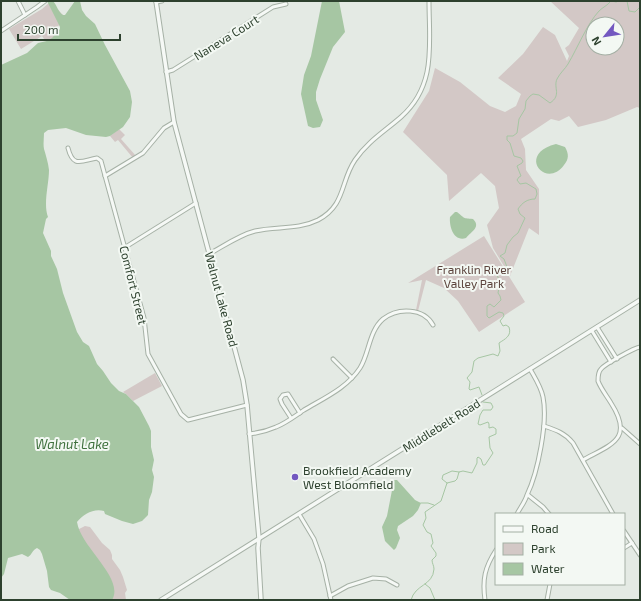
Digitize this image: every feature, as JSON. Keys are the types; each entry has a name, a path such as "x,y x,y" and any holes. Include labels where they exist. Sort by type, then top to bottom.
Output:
{"street":[{"path":"18,1 25,15"},
{"path":"156,2 162,1"},
{"path":"209,254 245,235 256,231 290,228 312,223 324,216 333,208 343,191 351,166 360,152 408,111 421,92 427,76 429,65 429,1"},
{"path":"1,30 44,2"},
{"name":"Walnut Lake Road","path":"156,2 174,122 243,380 259,538 260,600"},
{"name":"Naneva Court","path":"166,72 173,70 273,7 286,4"},
{"path":"105,176 143,153 164,128 174,122"},
{"name":"Comfort Street","path":"68,148 71,159 74,161 78,162 97,158 100,160 144,318 148,354 181,414 188,420 246,405"},
{"path":"124,248 196,203"},
{"name":"Middlebelt Road","path":"161,600 640,300"},
{"path":"249,434 261,432 277,426 332,394 352,378 360,368 371,336 383,320 395,313 418,312 430,319 433,325"},
{"path":"597,327 614,361"},
{"path":"592,331 614,361"},
{"path":"640,347 632,349 600,369 598,376 598,381 619,416 622,428 640,444"},
{"path":"333,359 352,378"},
{"path":"517,513 528,495 538,459 544,426 545,411 543,397 538,383 530,369"},
{"path":"291,418 280,399 282,394 288,394 300,413"},
{"path":"544,426 558,430 567,436 573,443 612,513"},
{"path":"583,460 610,445 616,440 622,428"},
{"path":"528,495 548,513"},
{"path":"300,514 314,539 323,564 330,598 348,586 373,578 382,578 397,585"},
{"path":"625,532 640,556"},
{"path":"625,547 632,543"},
{"path":"485,600 483,587 485,575 490,560 495,552"},
{"path":"547,600 550,585"}],"green space":[{"path":"550,1 640,1 640,108 637,107 606,120 578,127 569,116 559,121 551,119 521,139 525,149 526,170 539,189 539,235 529,228 510,276 493,248 487,225 499,208 495,186 481,173 449,201 447,175 403,132 429,91 435,68 460,82 490,106 505,112 516,106 521,94 498,78 523,54 543,27 555,35 567,61 569,56 565,48 569,45 579,28"},
{"path":"50,2 68,20 53,29 61,43 51,49 42,36 21,49 9,29 42,9"},
{"path":"119,129 125,135 121,139 136,156 133,158 118,140 115,142 110,136"},
{"name":"Franklin River Valley Park","path":"484,236 525,302 479,332 458,301 444,288 426,280 418,311 416,310 422,280 408,283"},
{"path":"155,373 162,386 133,401 123,392"},
{"path":"85,526 90,527 102,543 110,550 112,559 123,577 127,590 125,593 126,600 77,600 79,529"}],"water":[{"name":"Walnut Lake","path":"47,1 53,1 60,12 65,15 75,1 80,1 82,10 95,24 130,91 132,102 130,117 123,127 110,136 86,135 66,128 48,130 44,133 44,149 49,170 46,200 48,217 46,219 43,233 51,251 51,256 57,269 63,293 77,332 83,342 89,346 97,364 111,383 119,391 126,394 139,407 151,431 151,447 154,460 152,470 154,477 152,492 149,500 148,515 142,521 133,524 105,514 104,511 96,510 82,516 77,522 80,532 86,542 113,582 114,591 112,600 70,600 60,593 51,590 49,587 47,571 42,554 37,548 28,557 22,554 8,558 4,574 1,578 1,65 27,53 38,43 52,38 60,29"},
{"path":"322,1 339,1 345,32 333,47 320,79 316,92 316,100 323,120 320,127 313,128 308,126 301,94 304,75 311,56"},
{"path":"556,144 565,147 568,154 568,159 557,172 550,174 543,172 538,168 536,162 538,155 544,149"},
{"path":"455,212 464,218 473,219 476,224 475,229 466,238 458,238 451,229 450,217"},
{"path":"394,480 397,480 415,500 421,503 413,516 398,526 397,530 400,538 394,550 385,541 382,527 387,516"}],"waterway":[{"path":"482,395 479,387 469,389 470,382 467,378 472,372 474,361 478,358 493,354 498,356 500,351 499,343 510,333 509,327 506,325 503,326 500,321 504,316 503,313 499,312 489,318 487,316 487,306 490,304 494,307 501,300 498,293 500,282 497,275 498,271 503,267 507,267 504,259 500,256 505,253 507,245 518,233 525,218 520,214 518,209 525,202 535,199 537,194 536,189 526,183 520,184 517,180 521,176 517,166 523,161 521,158 514,156 510,143 507,140 507,136 513,136 517,133 519,119 525,109 526,101 530,96 533,94 539,95 550,103 554,100 556,97 556,82 558,77 568,64 595,16 611,1"},
{"path":"612,1 619,1"},
{"path":"627,1 629,11 635,12 640,7"},
{"path":"411,600 416,591 431,579 434,569 432,560 436,556 436,553 431,546 433,543 431,534 427,532 423,525 426,518 425,512 441,501 447,483 455,481 459,472 463,471 472,473 478,457 481,459 483,465 485,465 493,453 490,448 489,437 496,434 496,429 493,427 489,428 488,422 480,425 478,424 483,410 491,410 493,407 491,403 483,402"},
{"path":"447,483 442,479 443,475 452,471 459,472"},
{"path":"421,503 434,505"},
{"path":"425,584 430,588 435,600"}],"place":[{"name":"Brookfield Academy West Bloomfield","path":"295,477"}]}
